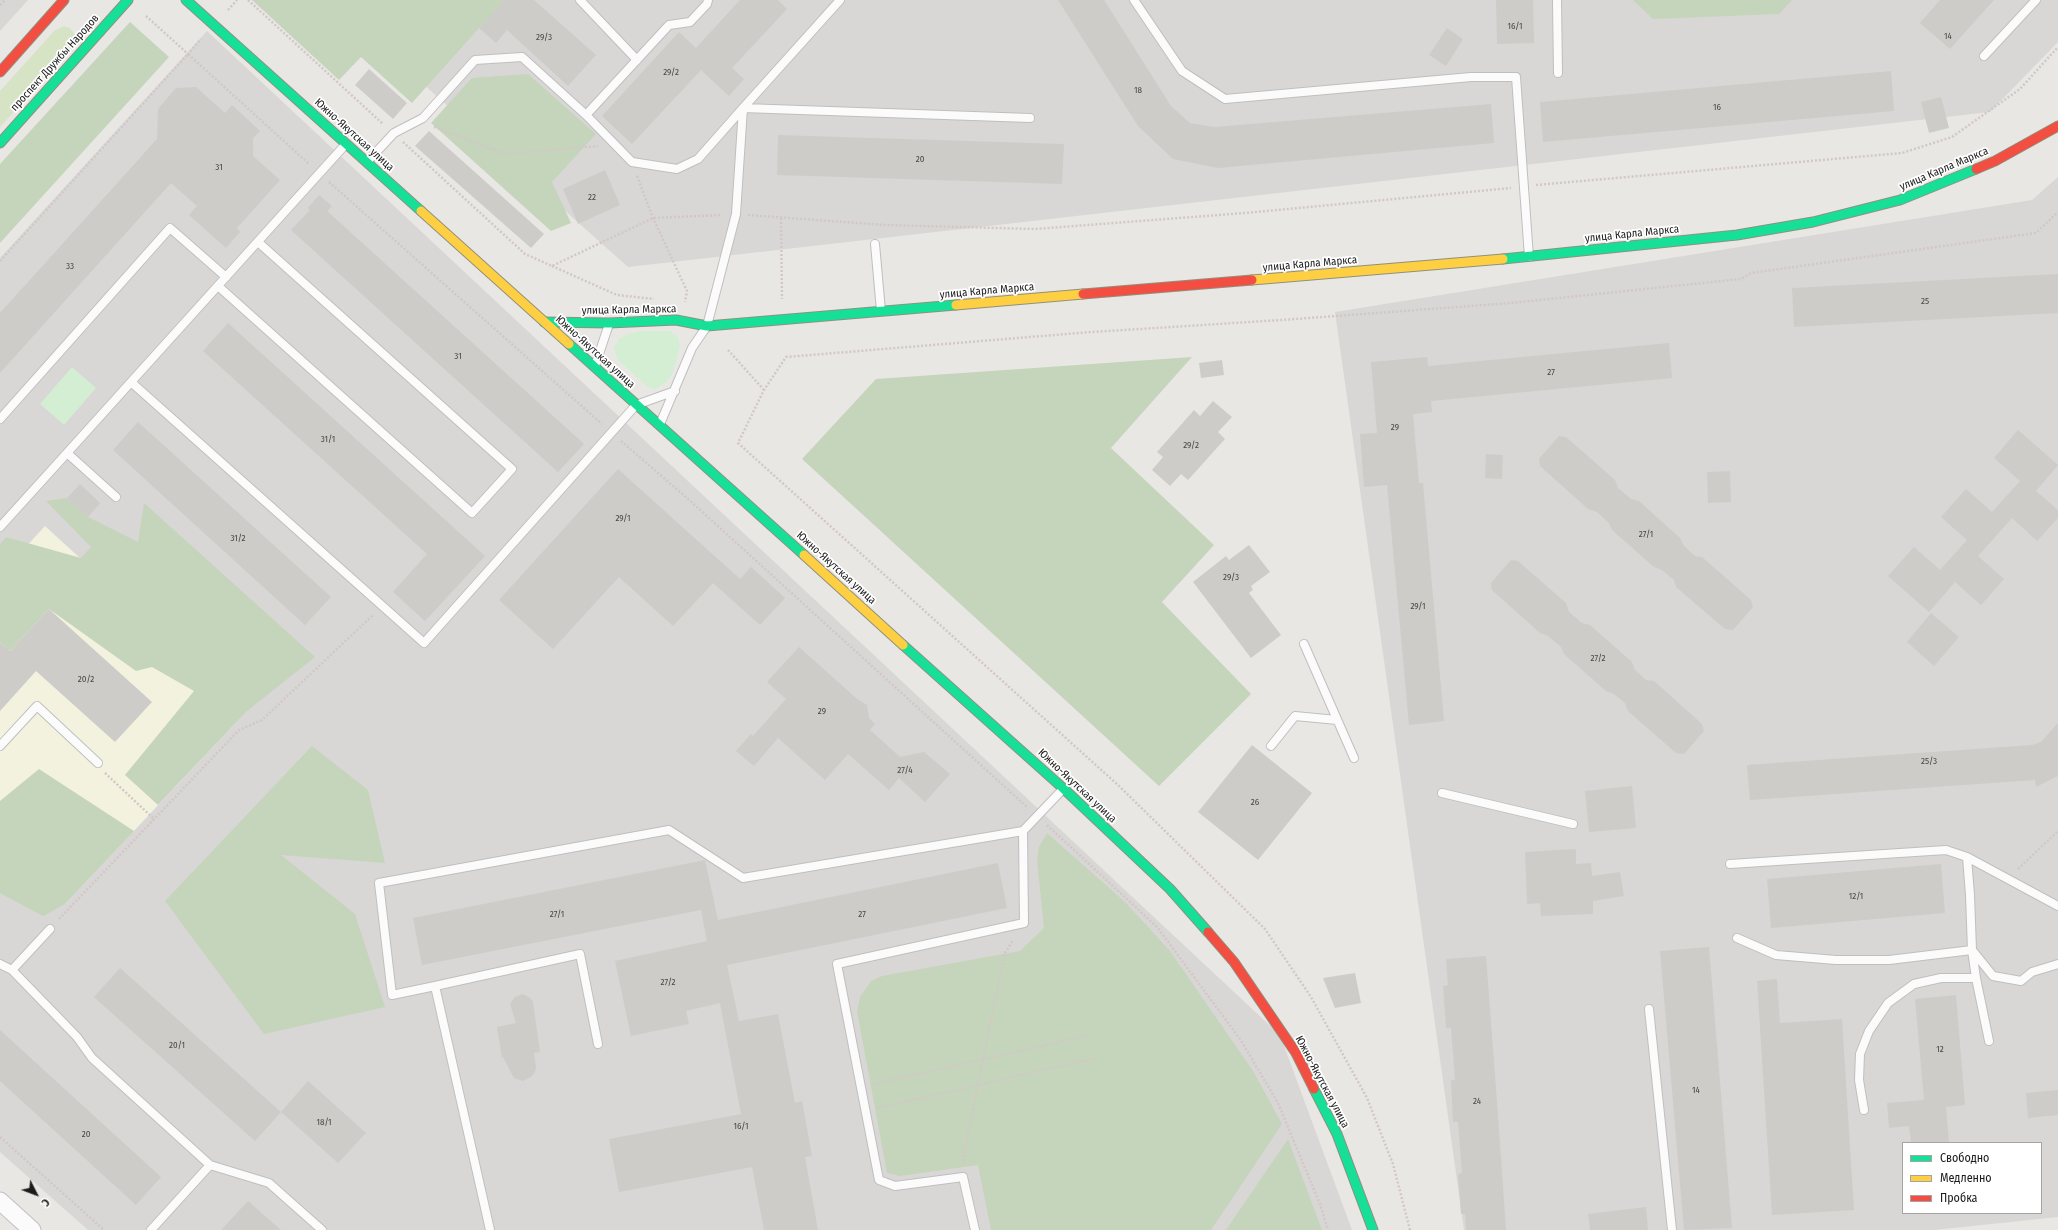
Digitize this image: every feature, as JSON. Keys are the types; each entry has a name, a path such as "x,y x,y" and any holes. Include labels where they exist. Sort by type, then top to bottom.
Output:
{"street":[{"path":"0,72 64,0"},
{"name":"проспект Дружбы Народов","path":"0,143 128,0"},
{"name":"Южно-Якутская улица","path":"186,0 1064,789 1170,889 1234,962 1296,1053 1337,1134 1372,1230"},
{"name":"улица Карла Маркса","path":"544,322 609,323 676,320 707,326 1529,258 1737,235 1813,222 1900,200 1995,161 2058,126"},
{"path":"0,1201 32,1230"}],"lane":[{"path":"580,0 637,60"},
{"path":"586,115 669,25 690,22 707,4 708,0"},
{"path":"367,162 394,133 423,118 475,60 522,57 586,115 632,162 677,169 698,159 840,0"},
{"path":"1134,0 1182,71 1225,99 1471,77 1516,77 1529,258"},
{"path":"1557,0 1558,74"},
{"path":"1984,56 2036,0"},
{"path":"743,108 1030,118"},
{"path":"659,426 692,348 707,326 736,214 743,108"},
{"path":"0,527 346,144"},
{"path":"0,419 170,228 226,277"},
{"path":"218,286 472,513 512,469 258,242"},
{"path":"875,244 881,311"},
{"path":"595,367 609,323"},
{"path":"131,382 424,643 636,405 675,391"},
{"path":"67,453 116,497"},
{"path":"1304,644 1354,758"},
{"path":"0,746 37,706 98,763"},
{"path":"1271,746 1295,716 1337,720"},
{"path":"598,1044 580,954 392,995 380,883 670,830 743,878 1023,831 1064,789"},
{"path":"1442,792 1573,824"},
{"path":"975,1230 963,1177 895,1186 879,1180 837,964 1024,923 1023,831"},
{"path":"1730,864 1946,850 1967,858 2009,878 2058,906"},
{"path":"1967,858 1972,950 1976,978 1989,1041"},
{"path":"12,970 50,929"},
{"path":"1737,938 1776,955 1836,960 1889,960 1972,950"},
{"path":"1972,950 1993,976 2021,981 2032,972 2058,964"},
{"path":"0,964 12,970 77,1037 92,1058 210,1164 269,1183 322,1230"},
{"path":"1864,1110 1859,1080 1860,1054 1869,1032 1888,1003 1914,984 1941,978 1976,978"},
{"path":"435,986 490,1230"},
{"path":"1649,1009 1672,1230"},
{"path":"151,1230 210,1164"}],"path":[{"path":"0,5 5,0"},
{"path":"228,10 237,0"},
{"path":"248,0 525,254 617,295 662,300"},
{"path":"146,16 320,173 687,498 1037,816 1157,928 1240,1039 1278,1103 1320,1204 1328,1230"},
{"path":"0,260 201,39"},
{"path":"552,266 652,218 736,214 885,225 1035,230 1253,213 1524,186 1902,153 1952,137 2020,89 2058,47"},
{"path":"428,127 435,127 506,154 614,144"},
{"path":"405,144 410,138"},
{"path":"632,162 652,218 687,291 684,302 677,302"},
{"path":"1410,1230 1393,1164 1367,1098 1311,998 1265,929 1118,785 738,443 764,390 786,357 1091,332 1511,303 1741,279 1751,273 2036,233 2058,212"},
{"path":"781,218 782,300"},
{"path":"728,350 764,390"},
{"path":"50,929 239,730 262,720 382,606"},
{"path":"98,763 104,773 154,819"},
{"path":"2009,878 2058,831"},
{"path":"963,1177 964,1152 1005,953 1024,923"},
{"path":"861,1088 1090,1035"},
{"path":"865,1110 1096,1058"},
{"path":"0,1137 104,1230"}],"shaded area":[{"path":"0,0 28,0 0,31"},
{"path":"252,0 504,0 412,103 361,57 339,80"},
{"path":"329,0 2058,0 2058,42 1990,112 628,267"},
{"path":"1633,0 1792,0 1779,14 1653,19"},
{"path":"130,22 169,57 0,243 0,164"},
{"path":"207,31 1280,1035 1352,1230 88,1230 0,1152 0,258"},
{"path":"528,74 596,134 552,182 571,223 551,231 431,123 472,78"},
{"path":"2058,177 2058,1217 1934,1230 1464,1230 1335,312 2032,200"},
{"path":"1192,357 1111,448 1214,545 1162,602 1251,694 1159,786 802,459 876,379"},
{"path":"67,498 88,517 138,542 144,503 315,657 247,711 158,805 125,775 194,691 152,667 136,671 49,609 10,651 0,642 0,544 6,537 81,558 91,547 46,501"},
{"path":"45,526 247,711 65,904 0,842 0,575"},
{"path":"312,746 368,790 385,863 281,855 355,914 385,1007 264,1034 165,901"},
{"path":"39,769 134,831 65,904 43,916 0,893 0,801"},
{"path":"1047,833 1125,902 1170,951 1253,1071 1282,1124 1211,1230 991,1230 978,1165 900,1176 887,1173 857,1011 860,997 871,981 882,976 1020,951 1044,928 1037,860 1039,847"},
{"path":"1288,1139 1322,1230 1226,1230"}],"green space":[{"path":"64,26 70,28 76,36 73,47 0,127 0,91 55,30"},
{"path":"641,331 670,331 677,336 680,346 672,375 665,383 655,389 648,387 617,359 614,348 619,339 628,334"},
{"path":"72,367 96,388 64,425 40,404"}],"building":[{"path":"504,0 534,0 596,55 568,86 507,30 496,43 479,28"},
{"path":"740,0 778,0 787,9 732,68 744,79 729,96 701,70 632,144 602,116 679,32 696,48"},
{"path":"1058,0 1104,0 1171,106 1190,123 1214,127 1491,104 1494,143 1218,168 1173,159 1138,126"},
{"path":"1496,0 1533,0 1534,43 1497,44"},
{"path":"1940,0 1994,0 1950,49 1920,23"},
{"path":"1447,28 1463,39 1446,66 1429,55"},
{"path":"369,69 407,103 393,119 355,85"},
{"path":"1891,71 1894,111 1543,142 1540,102"},
{"path":"196,87 225,113 232,105 260,131 253,138 253,156 280,180 237,228 240,232 226,248 189,215 197,206 171,183 0,373 0,313 157,139 158,109 176,88"},
{"path":"1941,97 1949,128 1929,133 1921,102"},
{"path":"429,131 544,234 531,248 415,146"},
{"path":"778,135 1064,144 1062,184 777,175"},
{"path":"605,170 620,205 578,224 563,189"},
{"path":"319,195 332,206 327,211 584,444 558,472 291,230 310,210 308,208"},
{"path":"2058,274 2058,313 1794,327 1792,288"},
{"path":"228,323 485,556 425,621 393,592 427,554 203,351"},
{"path":"1669,343 1672,378 1431,401 1432,412 1413,414 1419,483 1423,483 1444,721 1409,725 1387,485 1364,487 1360,434 1377,433 1371,362 1427,357 1428,366"},
{"path":"1222,360 1224,375 1201,378 1199,363"},
{"path":"1213,401 1232,417 1218,432 1225,439 1188,480 1181,474 1170,486 1152,470 1163,457 1157,452 1194,410 1200,416"},
{"path":"138,422 331,597 305,625 113,450"},
{"path":"2018,430 2058,465 2036,491 2058,510 2058,518 2037,541 2012,518 1978,556 2004,579 1981,605 1955,582 1929,612 1888,576 1914,547 1940,570 1967,540 1941,517 1966,489 1992,512 2020,481 1994,458"},
{"path":"1559,436 1566,437 1615,480 1618,488 1631,499 1639,501 1680,538 1684,546 1695,556 1702,557 1751,600 1753,607 1733,630 1725,629 1676,587 1674,580 1662,570 1654,567 1612,530 1609,523 1597,512 1588,509 1540,466 1539,459"},
{"path":"1486,454 1503,455 1502,479 1485,478"},
{"path":"618,469 740,579 751,567 785,598 760,625 713,583 673,626 619,577 553,649 499,600"},
{"path":"1730,471 1731,502 1708,503 1707,472"},
{"path":"80,484 100,503 88,517 67,498"},
{"path":"1249,545 1270,572 1251,586 1253,590 1249,593 1281,635 1251,658 1193,582 1226,556 1229,560"},
{"path":"1511,560 1518,561 1566,603 1569,612 1582,623 1590,625 1632,662 1635,670 1646,680 1654,681 1702,724 1704,731 1684,754 1676,753 1628,711 1625,703 1614,694 1606,691 1564,654 1561,647 1548,636 1540,633 1492,590 1491,583"},
{"path":"49,609 152,702 115,742 36,671 0,711 0,642 10,651"},
{"path":"1931,613 1959,637 1934,666 1907,642"},
{"path":"799,647 857,699 867,705 869,718 875,724 870,730 900,757 924,752 950,774 925,802 899,778 889,790 848,754 825,780 778,738 754,766 736,751 751,734 753,736 786,699 767,682"},
{"path":"2058,723 2058,776 2036,787 2035,780 1750,800 1747,765 2032,745 2041,742"},
{"path":"1252,745 1312,793 1258,860 1198,812"},
{"path":"1632,786 1636,828 1589,832 1585,791"},
{"path":"1576,849 1576,864 1591,863 1592,876 1620,872 1624,896 1593,901 1593,914 1541,916 1540,903 1527,904 1525,852"},
{"path":"705,860 718,920 998,863 1007,908 727,965 739,1021 778,1014 795,1103 802,1101 812,1156 805,1157 818,1230 764,1230 752,1167 619,1192 609,1139 741,1114 720,1003 686,1011 689,1024 631,1036 615,961 707,941 701,910 422,965 413,918"},
{"path":"1941,864 1945,913 1771,928 1767,879"},
{"path":"1709,947 1732,1228 1684,1230 1660,951"},
{"path":"1486,956 1506,1230 1466,1230 1465,1214 1461,1214 1458,1174 1462,1173 1458,1122 1453,1122 1451,1080 1455,1080 1451,1028 1446,1028 1443,986 1448,985 1446,959"},
{"path":"120,968 281,1112 255,1141 94,997"},
{"path":"1355,973 1361,1003 1335,1008 1323,978"},
{"path":"1777,979 1780,1023 1842,1019 1854,1210 1772,1215 1757,981"},
{"path":"523,994 530,998 533,1002 540,1052 534,1053 536,1067 535,1072 532,1076 523,1081 514,1078 503,1057 502,1058 497,1027 516,1023 510,1004 515,997"},
{"path":"1956,995 1965,1105 1946,1107 1949,1142 1911,1142 1909,1126 1889,1128 1887,1103 1924,1100 1915,999"},
{"path":"0,1030 161,1177 136,1205 0,1081"},
{"path":"308,1081 366,1133 338,1163 281,1112"},
{"path":"2058,1090 2058,1115 2028,1118 2026,1093"},
{"path":"248,1201 281,1230 221,1230"},
{"path":"1646,1207 1648,1230 1590,1230 1588,1214"}],"traffic: fast":[{"path":"0,143 128,0"},
{"path":"186,0 421,211"},
{"path":"1503,259 1737,235 1813,222 1900,200 1976,169"},
{"path":"544,322 609,323 676,320 707,326 956,305"},
{"path":"569,344 804,555"},
{"path":"903,645 1064,789 1170,889 1208,932"},
{"path":"1314,1089 1337,1134 1373,1230"}],"traffic: slow":[{"path":"421,211 569,344"},
{"path":"1252,280 1503,259"},
{"path":"956,305 1083,294"},
{"path":"804,555 903,645"}],"traffic: jam":[{"path":"0,72 64,0"},
{"path":"1976,169 1995,161 2058,126"},
{"path":"1083,294 1252,280"},
{"path":"1208,932 1234,962 1296,1053 1314,1089"}]}
